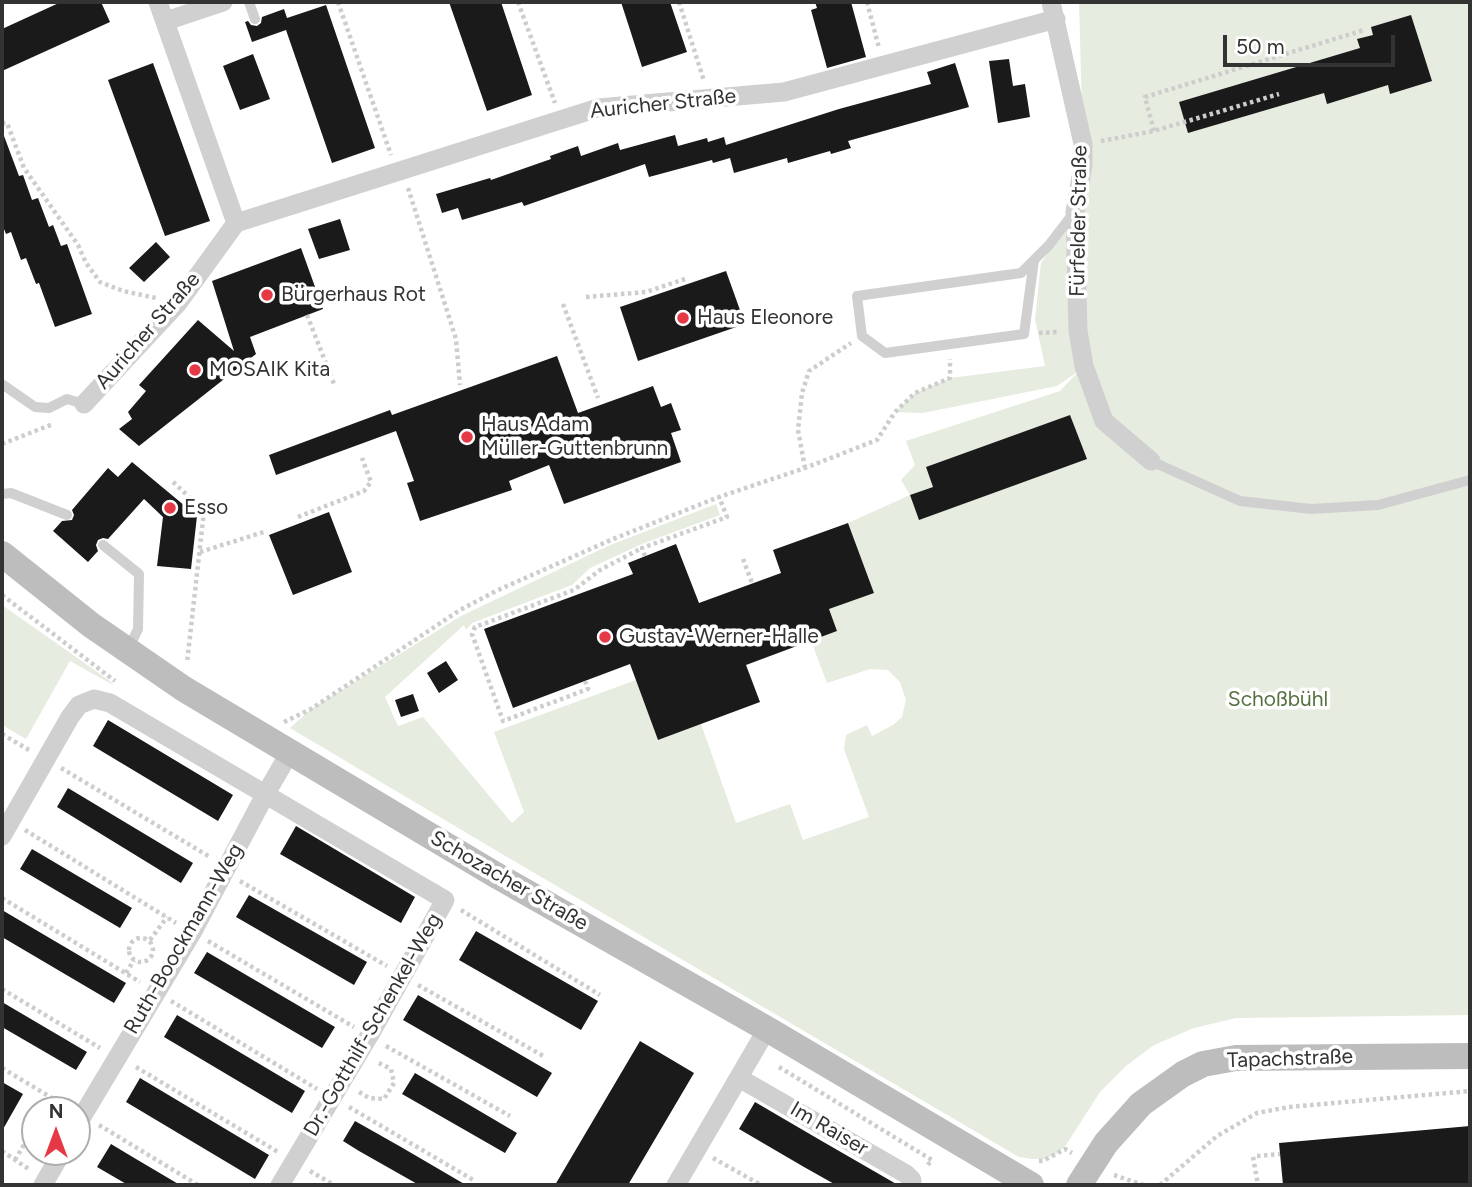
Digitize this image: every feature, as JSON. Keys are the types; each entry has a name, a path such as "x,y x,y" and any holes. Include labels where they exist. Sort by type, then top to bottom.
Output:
{"main road":[{"name":"Schozacher Straße","path":"2,554 127,651 184,689 494,874 767,1029 1031,1185"},
{"name":"Tapachstraße","path":"1079,1185 1106,1143 1141,1104 1182,1073 1203,1064 1236,1058 1470,1056"}],"street":[{"path":"158,2 236,223"},
{"path":"166,21 223,2"},
{"name":"Auricher Straße","path":"85,404 178,303 236,223 598,108 784,92 884,65 1053,10"},
{"name":"Fürfelder Straße","path":"1053,10 1083,144 1083,165 1075,212 1077,331 1084,366 1104,421 1151,461"},
{"path":"2,836 79,705 93,699 110,703 265,794"},
{"name":"Ruth-Boockmann-Weg","path":"91,1106 165,997 193,931 230,872 265,794 290,752"},
{"name":"Dr.-Gotthilf-Schenkel-Weg","path":"265,794 445,900 369,1036 280,1185"},
{"path":"676,1185 767,1029"},
{"name":"Im Raiser","path":"739,1078 906,1174 912,1180 912,1185"},
{"path":"45,1182 54,1166"}],"lane":[{"path":"249,2 255,19"},
{"path":"1034,260 1024,334 885,353 862,336 857,296 1021,273 1075,212"},
{"path":"2,384 35,407 49,408 67,399 85,404"},
{"path":"1151,461 1240,501 1311,509 1378,505 1470,480"},
{"path":"2,494 11,493 67,515"},
{"path":"103,545 139,574 138,629 127,651"}],"path":[{"path":"338,2 456,339 460,384"},
{"path":"518,2 561,120"},
{"path":"679,2 710,98"},
{"path":"867,2 884,65"},
{"path":"1154,131 1145,97 1364,30"},
{"path":"1083,144 1154,131 1279,94"},
{"path":"2,122 7,123 24,168 78,245 86,263 100,282 123,291 178,303"},
{"path":"586,297 646,292 685,279"},
{"path":"564,304 598,398"},
{"path":"307,315 334,384"},
{"path":"1024,334 1077,331"},
{"path":"805,468 798,430 802,393 809,371 862,336"},
{"path":"311,709 438,625 496,591 719,496 805,468 877,440 895,412 915,393 950,378 950,344"},
{"path":"2,444 54,424"},
{"path":"298,517 364,491 371,482 362,458"},
{"path":"173,482 204,511 184,689"},
{"path":"585,681 588,689 503,721 472,634 475,627 574,590 600,570 642,548 727,517 719,496"},
{"path":"200,552 267,531"},
{"path":"642,548 645,556"},
{"path":"743,559 752,583"},
{"path":"2,734 47,760"},
{"path":"68,773 403,976"},
{"path":"32,834 167,918 193,931"},
{"path":"2,898 332,1098 475,1181"},
{"path":"469,914 600,995"},
{"path":"150,940 167,918"},
{"path":"142,937 150,940 154,947 153,954 148,960 134,960 129,954 129,945 134,939 142,937"},
{"path":"221,948 510,1116"},
{"path":"126,972 134,960"},
{"path":"423,987 545,1057"},
{"path":"2,989 282,1154"},
{"path":"359,1092 369,1098 384,1099 394,1083 391,1069 377,1061"},
{"path":"2,1068 50,1096"},
{"path":"1160,1185 1217,1136 1257,1113 1289,1107 1470,1091"},
{"path":"106,1130 198,1185"},
{"path":"15,1160 21,1150"},
{"path":"2,1152 45,1182"},
{"path":"1258,1185 1255,1156 1280,1154"},
{"path":"716,1160 761,1185"},
{"path":"301,1165 334,1185"},
{"path":"1115,1176 1143,1185"}],"green space":[{"name":"Schoßbühl","path":"1079,2 1470,2 1470,1015 1236,1018 1194,1028 1154,1045 1126,1066 1100,1092 1066,1145 1056,1154 1044,1159 1032,1159 1019,1157 290,728 311,709 461,616 608,546 716,504 720,515 642,544 590,568 572,585 472,623 466,630 464,625 385,697 398,726 423,717 512,823 524,812 494,732 636,680 658,740 701,724 736,823 790,804 803,840 869,817 844,749 846,735 867,725 872,736 893,725 902,717 906,700 900,682 888,670 870,669 827,683 811,641 837,631 829,609 874,592 848,523 910,495 901,480 915,465 906,441 1060,391 1079,371 1057,386 923,413 895,412 915,393 950,378 1045,366 1035,319 1041,263 1075,212 1083,144","holes":["1070,415 1086,459 919,519 910,495 933,487 926,467"]},
{"path":"2,605 113,685 70,661 26,739 2,725"}],"building":[{"path":"61,2 101,2 110,22 2,71 2,29"},
{"path":"449,2 501,2 532,95 487,111"},
{"path":"621,2 670,2 687,52 642,67"},
{"path":"815,2 851,2 866,57 827,68 811,10 817,8"},
{"path":"326,5 375,148 332,163 286,30 252,42 245,22 257,26 262,17 284,9 287,18"},
{"path":"1411,15 1432,81 1390,94 1388,85 1327,104 1324,93 1188,133 1179,102 1360,48 1357,39 1373,35 1371,27"},
{"path":"253,54 270,99 240,110 223,66"},
{"path":"1009,59 1013,86 1025,84 1030,117 998,123 989,61"},
{"path":"153,63 210,221 165,236 108,80"},
{"path":"955,63 969,107 848,141 851,148 831,154 830,151 788,163 787,158 734,173 730,158 713,163 712,160 649,177 645,164 524,206 522,202 462,220 458,208 442,213 436,194 490,178 491,180 551,159 550,156 578,146 581,156 618,143 620,150 675,135 678,146 707,138 708,142 724,137 726,145 839,109 931,84 927,72"},
{"path":"2,136 19,176 23,175 32,200 38,198 49,227 53,225 61,246 67,244 92,314 55,327 39,283 36,284 26,258 21,260 11,232 6,234 2,224"},
{"path":"340,219 350,250 319,259 308,229"},
{"path":"156,242 170,257 144,282 129,268"},
{"path":"301,248 323,309 250,337 256,354 139,446 119,429 132,419 128,412 146,391 139,385 198,320 234,351 212,281"},
{"name":"Haus Eleonore","path":"726,271 745,324 638,361 620,307"},
{"name":"Haus Adam Müller-Guttenbrunn","path":"557,356 578,413 653,386 661,407 671,403 681,430 671,433 681,462 564,504 549,465 509,481 512,490 420,521 407,483 414,481 396,431 276,475 269,455 390,410 392,415"},
{"path":"1070,415 1087,459 919,520 910,495 933,487 926,467"},
{"path":"132,462 197,516 191,569 157,566 163,517 144,499 108,539 98,540 98,551 88,562 53,531 62,521 72,520 72,510 108,468 118,477"},
{"path":"329,512 352,572 293,595 269,535"},
{"path":"848,523 874,593 829,609 837,631 746,665 760,702 658,740 630,664 513,708 484,629 633,574 628,563 676,544 699,603 781,573 773,550"},
{"path":"446,661 458,680 439,693 427,673"},
{"path":"413,694 419,711 401,717 395,700"},
{"path":"108,720 233,795 218,821 93,746"},
{"path":"68,788 193,863 181,883 57,807"},
{"path":"296,826 415,897 401,923 280,854"},
{"path":"32,849 132,908 120,928 20,869"},
{"path":"249,895 367,962 354,985 236,917"},
{"path":"2,910 126,983 114,1003 2,937"},
{"path":"476,931 598,1001 581,1030 459,960"},
{"path":"207,952 335,1027 322,1048 194,973"},
{"path":"418,995 552,1073 537,1097 403,1020"},
{"path":"2,1002 87,1052 76,1070 2,1027"},
{"path":"177,1015 305,1091 292,1113 164,1037"},
{"path":"640,1041 694,1073 628,1185 555,1185"},
{"path":"415,1073 517,1133 505,1153 402,1094"},
{"path":"140,1078 269,1155 255,1179 126,1102"},
{"path":"2,1082 23,1094 2,1131"},
{"path":"755,1102 898,1185 836,1185 804,1167 739,1129"},
{"path":"355,1121 466,1185 419,1185 359,1151 343,1141"},
{"path":"1470,1126 1470,1185 1283,1185 1279,1143"},
{"path":"111,1144 180,1185 128,1185 97,1167"}],"place":[{"name":"Bürgerhaus Rot","path":"267,295"},
{"name":"Haus Eleonore","path":"683,318"},
{"name":"MOSAIK Kita","path":"195,370"},
{"name":"Haus Adam Müller-Guttenbrunn","path":"467,437"},
{"name":"Esso","path":"170,508"},
{"name":"Gustav-Werner-Halle","path":"605,637"}]}
